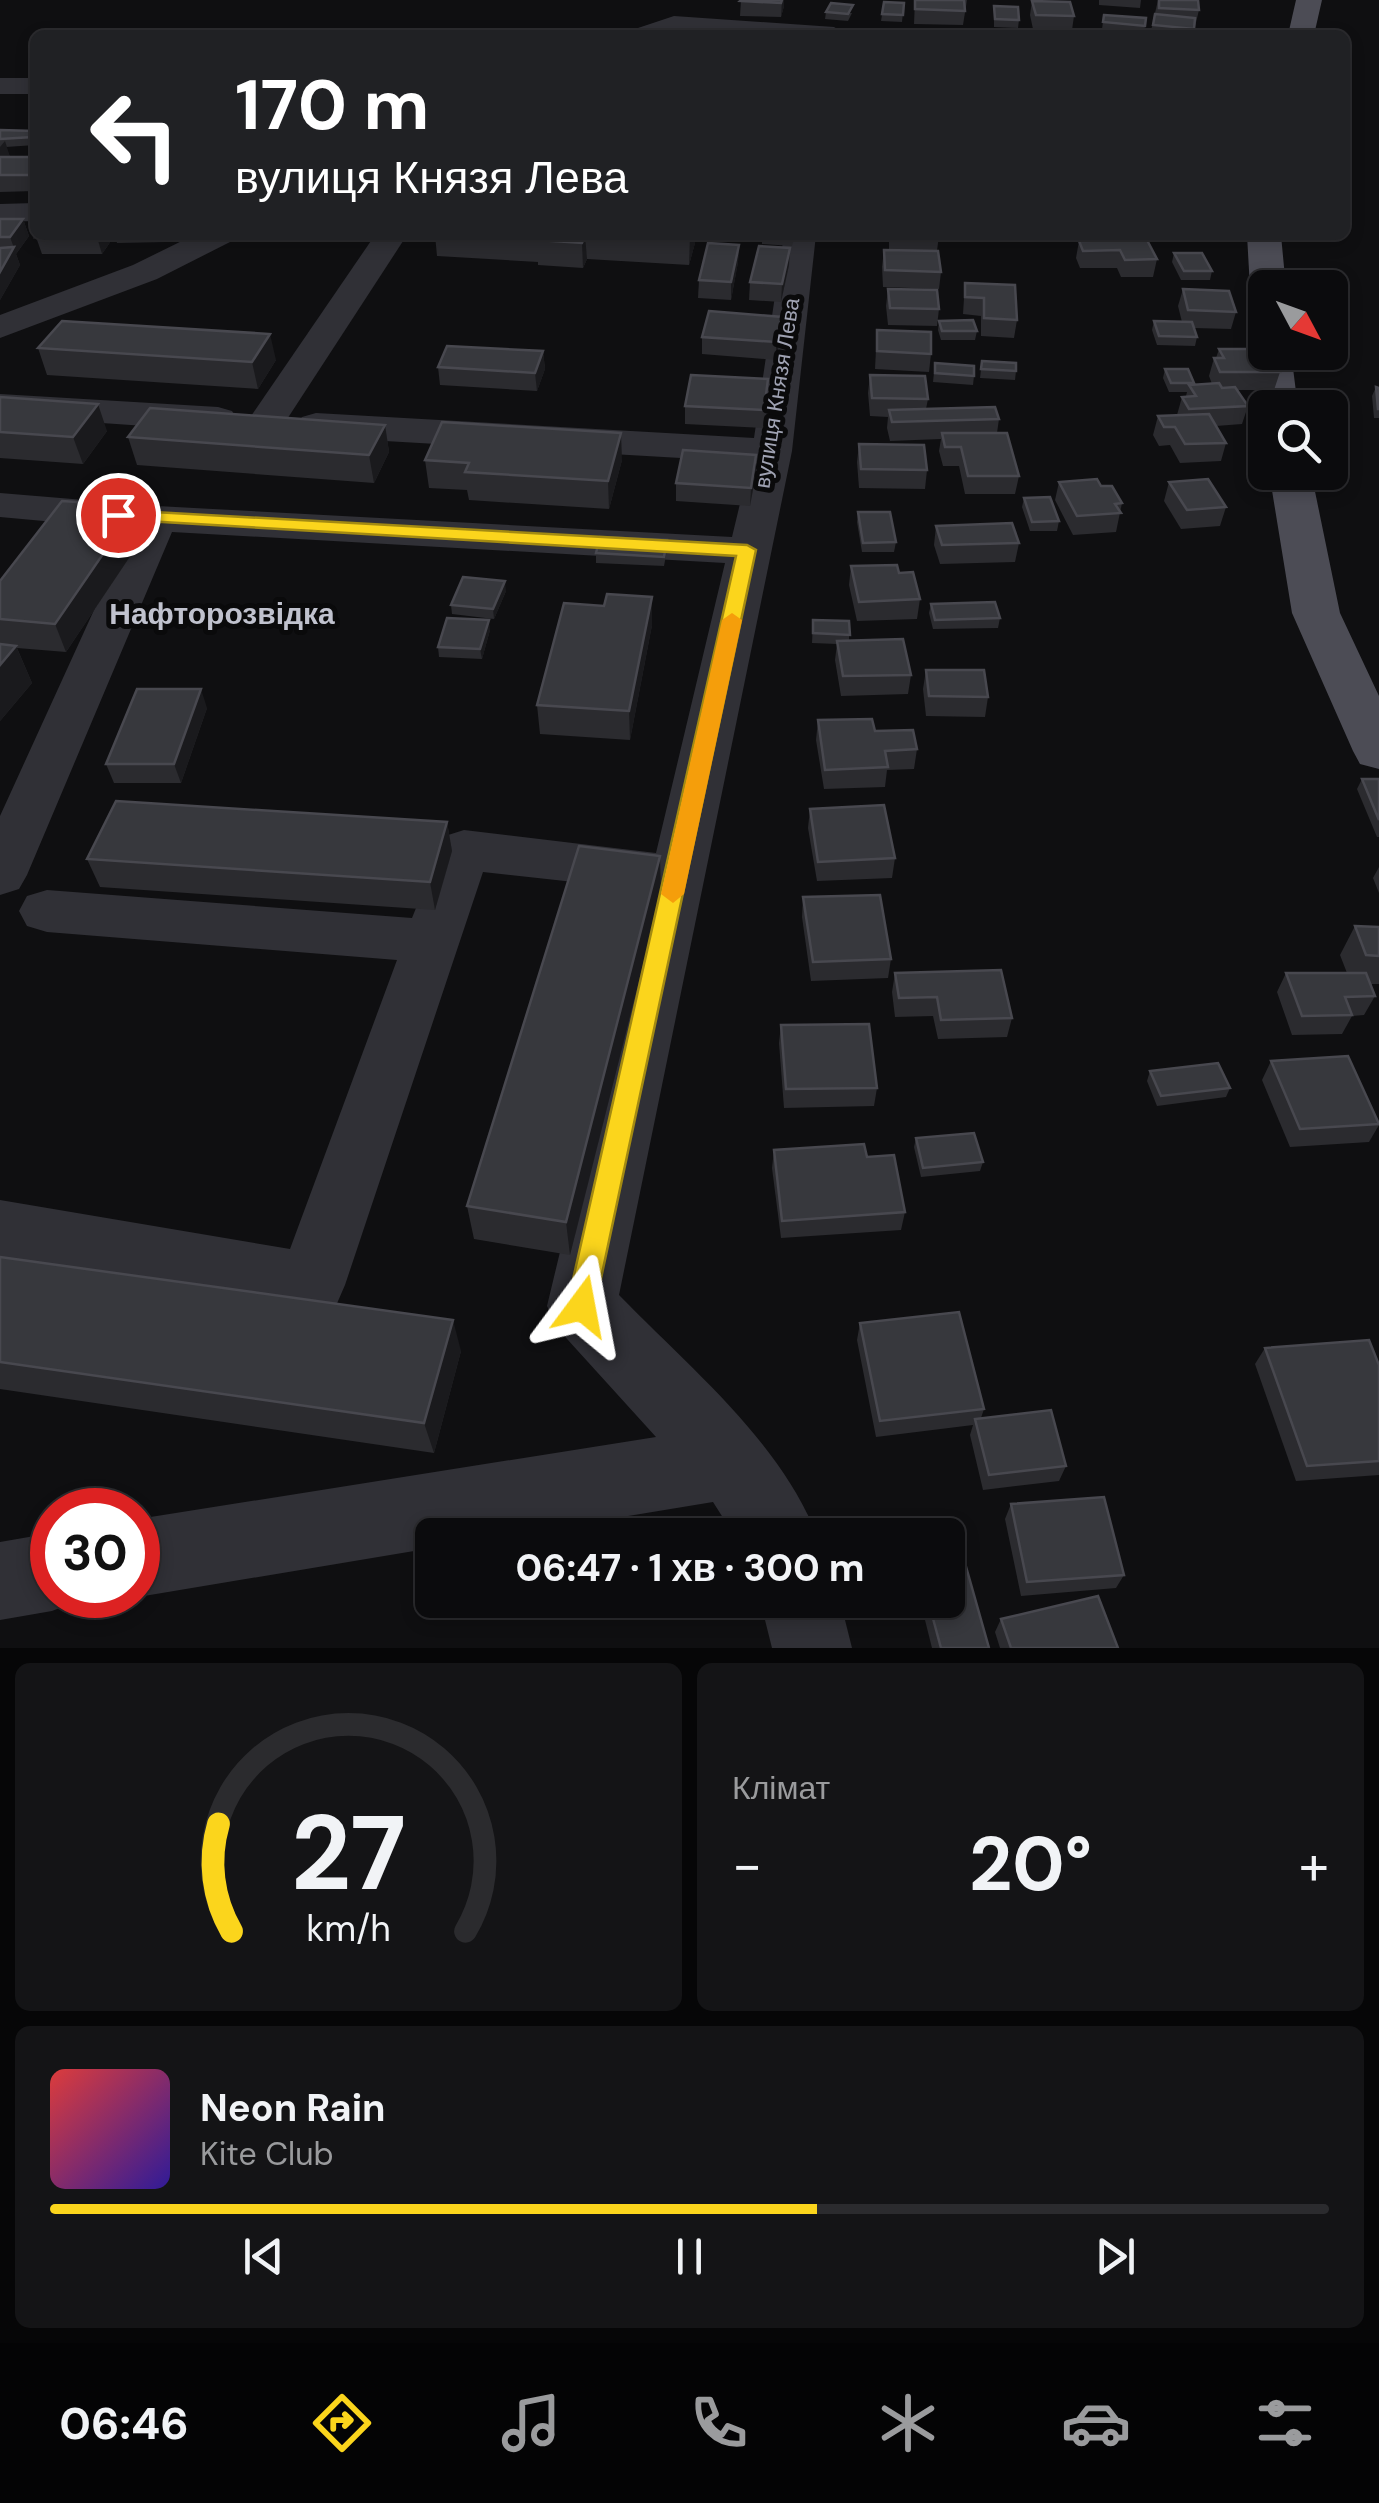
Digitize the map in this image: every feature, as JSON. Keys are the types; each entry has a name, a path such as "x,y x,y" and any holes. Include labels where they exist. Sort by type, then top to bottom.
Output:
{"main road":[{"path":"1302,30 1308,0"},
{"path":"1264,240 1267,270"},
{"path":"1293,490 1316,612 1379,751"}],"street":[{"path":"656,30 674,24 761,30"},
{"path":"0,86 30,86"},
{"path":"0,213 30,212"},
{"path":"0,327 145,272 209,240"},
{"path":"266,422 388,240"},
{"name":"вулиця Князя Лева","path":"768,1518 730,1462 582,1306 747,550 772,452 799,240"},
{"path":"0,405 772,452"},
{"path":"0,505 158,519 747,550"},
{"path":"0,876 158,519"},
{"path":"0,1230 311,1285 464,850 677,874"},
{"path":"47,911 430,942"},
{"path":"160,1554 730,1462"},
{"path":"0,1580 30,1575"},
{"path":"804,1618 812,1648"}],"building":[{"path":"741,0 782,0 781,3"},
{"path":"915,0 964,0 965,11 915,9"},
{"path":"1159,0 1198,0 1199,10 1159,8"},
{"path":"1032,1 1070,2 1074,16 1036,15"},
{"path":"884,2 904,3 903,15 882,14"},
{"path":"831,3 853,5 848,14 826,12"},
{"path":"994,6 1018,7 1019,20 995,19"},
{"path":"1155,14 1195,18 1194,29 1153,25"},
{"path":"1104,15 1146,18 1145,26 1103,22"},
{"path":"0,130 30,131 30,137 0,139"},
{"path":"0,157 30,157 30,175 0,175"},
{"path":"0,219 23,219 10,237 0,237"},
{"path":"536,240 583,240 582,243"},
{"path":"1147,240 1157,259 1125,260 1120,250 1083,251 1079,241"},
{"path":"708,243 739,245 731,282 699,280"},
{"path":"759,246 790,248 782,284 750,282"},
{"path":"14,247 0,272 0,248"},
{"path":"884,250 938,251 941,272 885,270"},
{"path":"1174,253 1202,253 1212,271 1184,271"},
{"path":"965,283 1015,285 1017,320 984,318 984,298 965,297"},
{"path":"888,289 937,290 939,309 890,308"},
{"path":"1183,289 1229,291 1236,312 1188,310"},
{"path":"709,311 782,317 776,342 702,337"},
{"path":"973,320 977,331 942,331 939,321"},
{"path":"62,321 270,334 252,362 38,348"},
{"path":"1154,321 1192,322 1197,337 1159,336"},
{"path":"877,330 931,332 931,354 877,351"},
{"path":"447,346 543,351 535,373 438,367"},
{"path":"1219,349 1248,349 1248,370 1280,372 1220,372 1214,358 1224,358"},
{"path":"982,361 1016,363 1016,371 981,369"},
{"path":"935,363 974,366 974,376 935,373"},
{"path":"1165,369 1188,369 1194,383 1171,383"},
{"path":"691,375 768,379 764,410 685,406"},
{"path":"870,375 925,376 928,399 872,398"},
{"path":"1219,383 1222,388 1235,387 1248,406 1189,409 1182,397 1196,396 1189,385"},
{"path":"0,397 98,404 73,437 0,432"},
{"path":"995,407 999,419 892,422 889,410"},
{"path":"150,408 385,425 369,455 128,437"},
{"path":"1209,414 1226,443 1185,444 1175,427 1164,427 1158,416"},
{"path":"442,422 621,433 608,481 465,472 469,463 425,460"},
{"path":"942,433 1007,433 1019,476 968,476 961,447 945,447"},
{"path":"859,444 924,445 927,470 861,469"},
{"path":"683,450 756,455 751,488 676,483"},
{"path":"1097,479 1101,486 1112,486 1122,503 1115,504 1121,513 1077,516 1059,482"},
{"path":"1208,479 1226,507 1187,510 1169,482"},
{"path":"1050,497 1059,521 1032,522 1024,498"},
{"path":"62,501 136,506 55,624 0,619 0,581"},
{"path":"858,512 890,512 896,542 863,543"},
{"path":"1012,523 1019,543 942,545 936,526"},
{"path":"600,537 667,540 664,557 596,553"},
{"path":"897,565 899,573 913,572 920,599 859,602 851,566"},
{"path":"463,577 505,581 493,609 451,605"},
{"path":"607,594 652,597 629,711 537,705 564,603 604,606"},
{"path":"995,602 1000,618 935,620 931,604"},
{"path":"447,618 489,620 480,649 438,647"},
{"path":"813,620 849,621 850,635 813,633"},
{"path":"903,639 911,675 843,676 837,641"},
{"path":"0,644 16,646 0,665"},
{"path":"926,670 984,670 988,697 929,696"},
{"path":"137,689 201,689 174,764 106,764"},
{"path":"872,719 875,731 913,730 917,749 885,751 888,767 825,770 818,720"},
{"path":"1362,779 1379,779 1379,820"},
{"path":"116,801 447,822 430,882 87,859"},
{"path":"884,805 895,858 818,862 810,809"},
{"path":"579,846 660,856 566,1222 467,1206"},
{"path":"880,895 891,959 813,962 803,897"},
{"path":"1355,926 1379,927 1379,956 1366,955"},
{"path":"1001,970 1012,1018 941,1020 937,997 899,998 895,973"},
{"path":"1286,973 1366,973 1375,996 1345,997 1352,1015 1302,1016"},
{"path":"869,1024 877,1088 786,1089 781,1025"},
{"path":"1348,1056 1379,1124 1300,1129 1271,1061"},
{"path":"1218,1063 1230,1088 1161,1096 1150,1071"},
{"path":"974,1133 983,1162 923,1168 916,1138"},
{"path":"864,1144 867,1157 894,1155 905,1212 782,1221 774,1150"},
{"path":"0,1257 453,1320 424,1423 0,1362"},
{"path":"959,1312 984,1409 880,1421 860,1323"},
{"path":"1369,1340 1379,1365 1379,1461 1307,1466 1265,1348"},
{"path":"1051,1410 1066,1466 989,1475 975,1419"},
{"path":"1104,1497 1124,1575 1027,1582 1011,1504"},
{"path":"965,1563 989,1648 941,1648 933,1618 965,1618"},
{"path":"1098,1596 1118,1648 1011,1648 1001,1619"}],"slow traffic":[{"path":"673,894 732,620"}],"district":[{"name":"Нафторозвідка","path":"222,613"}],"route":[{"path":"118,515 747,550 582,1306"}]}
